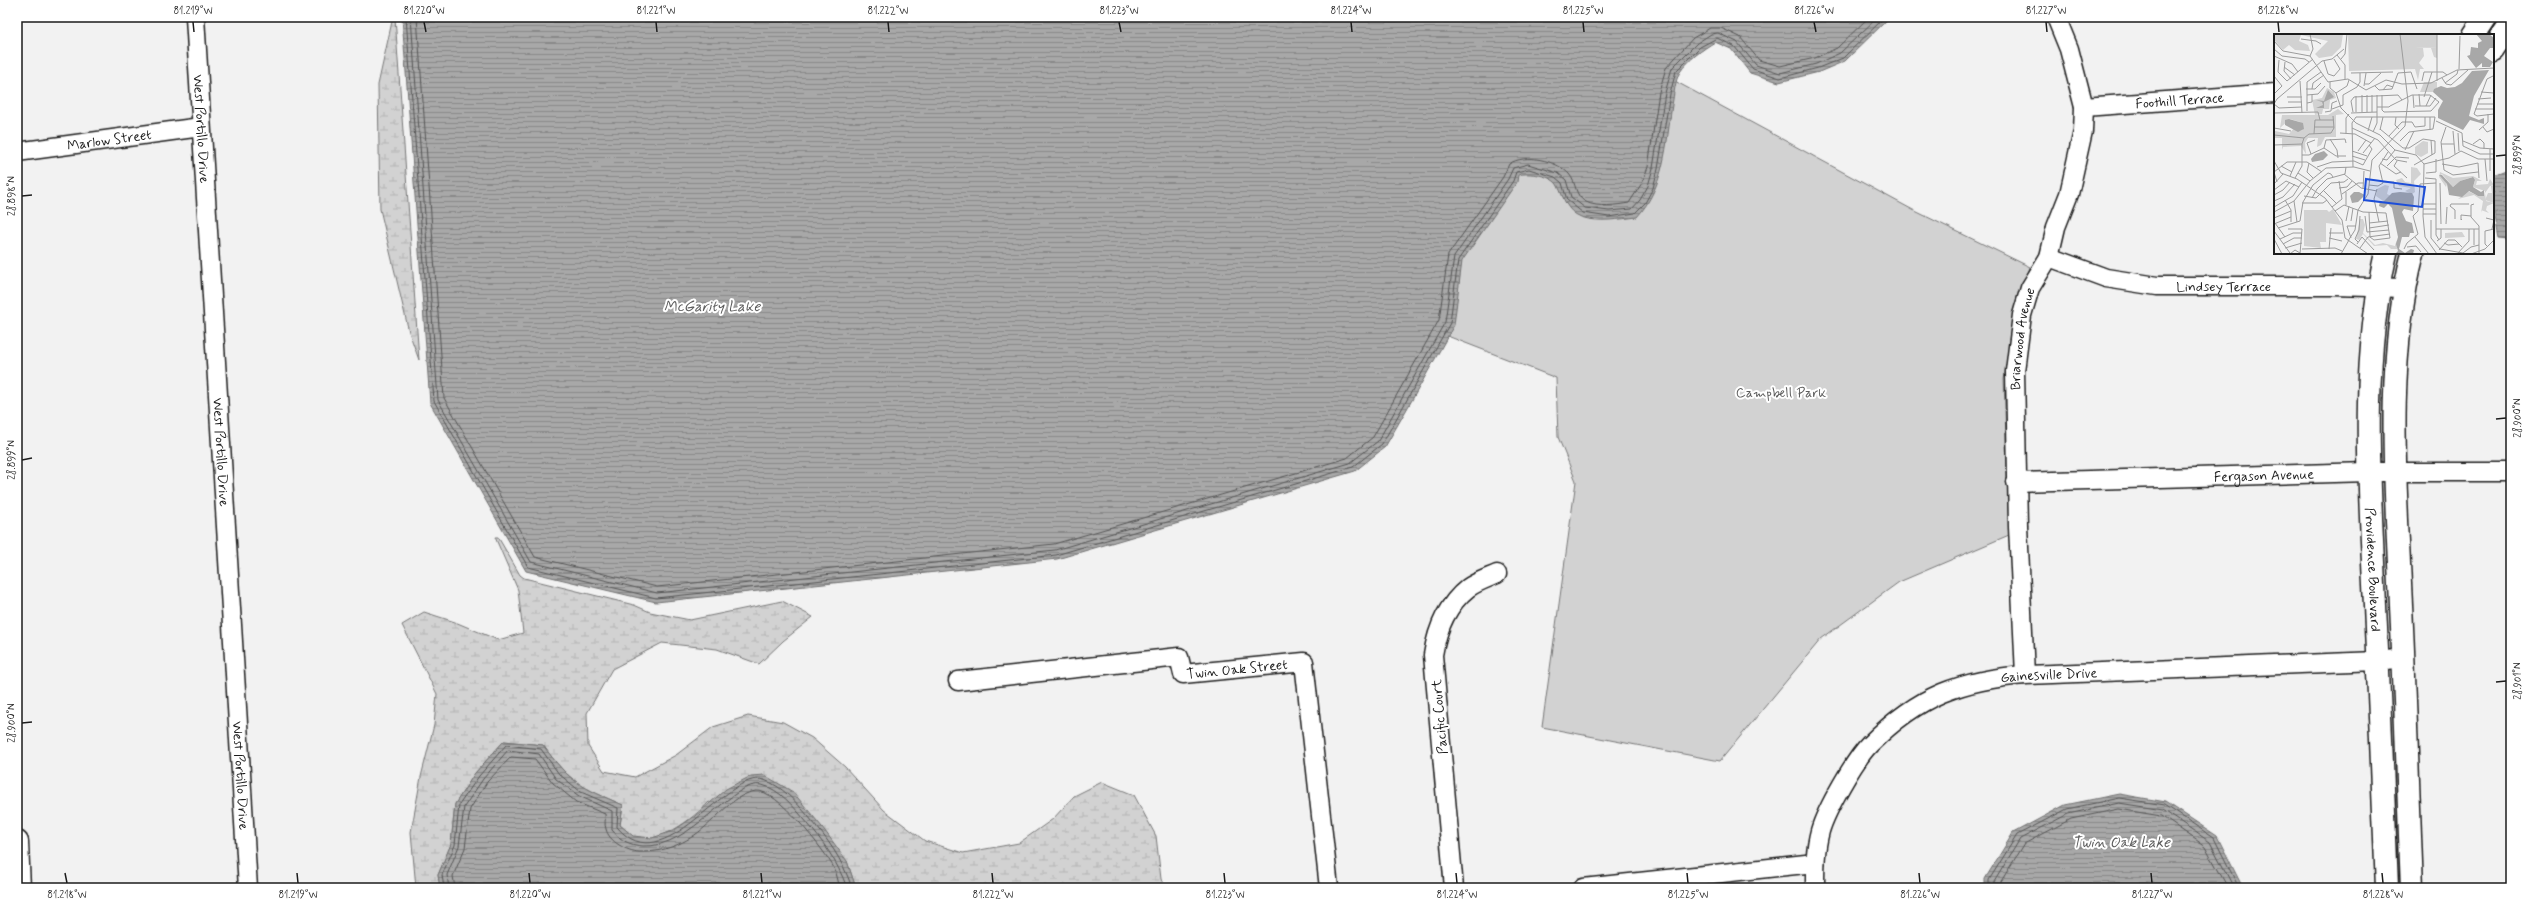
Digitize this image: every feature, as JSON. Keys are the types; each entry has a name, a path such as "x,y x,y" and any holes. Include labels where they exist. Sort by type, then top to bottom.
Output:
{"main road":[{"path":"2475,34 2486,17"},
{"path":"2494,48 2511,23"},
{"name":"Providence Boulevard","path":"2386,254 2378,288 2371,347 2369,472 2387,888"},
{"name":"Providence Boulevard","path":"2412,888 2404,658 2395,471 2398,350 2404,288 2413,254"},
{"path":"17,842 19,888"}],"street":[{"name":"West Portillo Drive","path":"195,17 248,888"},
{"name":"Briarwood Avenue","path":"2025,675 2016,482 2015,371 2022,315 2030,288 2049,257 2056,227 2069,194 2083,131 2084,107 2069,49 2056,17"},
{"name":"Foothill Terrace","path":"2084,107 2274,93"},
{"name":"Marlow Street","path":"17,152 201,127"},
{"name":"Lindsey Terrace","path":"2049,257 2106,278 2157,286 2404,288"},
{"name":"Fergason Avenue","path":"2016,482 2395,471 2511,472"},
{"name":"Pacific Court","path":"1454,888 1434,648 1449,608 1469,587 1497,574"},
{"name":"Twin Oak Street","path":"958,681 1179,657 1183,674 1304,662 1329,888"},
{"name":"Gainesville Drive","path":"1815,888 1815,863 1821,830 1840,789 1869,744 1908,712 1942,693 1994,678 2025,675 2378,661 2404,658"},
{"path":"1583,888 1815,863"}],"green space":[{"path":"393,17 395,17 419,360 409,332 380,209 378,85"},
{"name":"Campbell Park","path":"1564,21 1913,210 2030,267 2018,301 2004,379 2009,535 1899,582 1821,639 1720,761 1542,727 1576,481 1558,437 1556,378 1375,308"},
{"path":"495,537 498,537 520,575 524,578 634,605 650,612 690,620 782,601 813,617 783,641 759,664 717,649 662,643 612,669 587,713 588,746 604,771 635,777 676,755 713,727 748,716 783,722 812,738 845,767 884,810 925,841 963,853 1019,843 1053,819 1074,796 1102,782 1134,795 1156,836 1161,879 1165,888 856,888 847,861 709,802 694,816 674,830 663,835 642,839 632,836 620,825 623,805 586,788 569,776 552,758 543,745 504,741 475,773 455,804 451,844 438,875 440,888 416,888 411,832 421,777 434,725 437,694 402,625 424,612 455,622 498,640 523,633 518,590"}],"water":[{"name":"McGarity Lake","path":"402,17 1890,17 1845,61 1819,72 1779,82 1750,73 1731,49 1715,42 1696,55 1687,63 1678,75 1674,92 1666,149 1659,178 1646,205 1637,217 1595,220 1581,217 1569,208 1558,186 1551,179 1534,174 1518,175 1517,182 1462,261 1454,325 1385,447 1355,471 1057,559 656,602 526,571 430,403"},
{"path":"2511,168 2511,239 2499,238 2494,213 2494,175"},
{"path":"504,741 543,745 561,768 577,782 586,788 623,805 620,825 633,836 652,838 673,831 695,816 726,789 751,776 764,775 793,792 822,827 847,861 856,888 440,888 438,875 451,844 455,804 475,773"},
{"name":"Twin Oak Lake","path":"2119,794 2166,802 2217,836 2243,888 1985,888 1985,879 2013,833 2065,805"}]}
